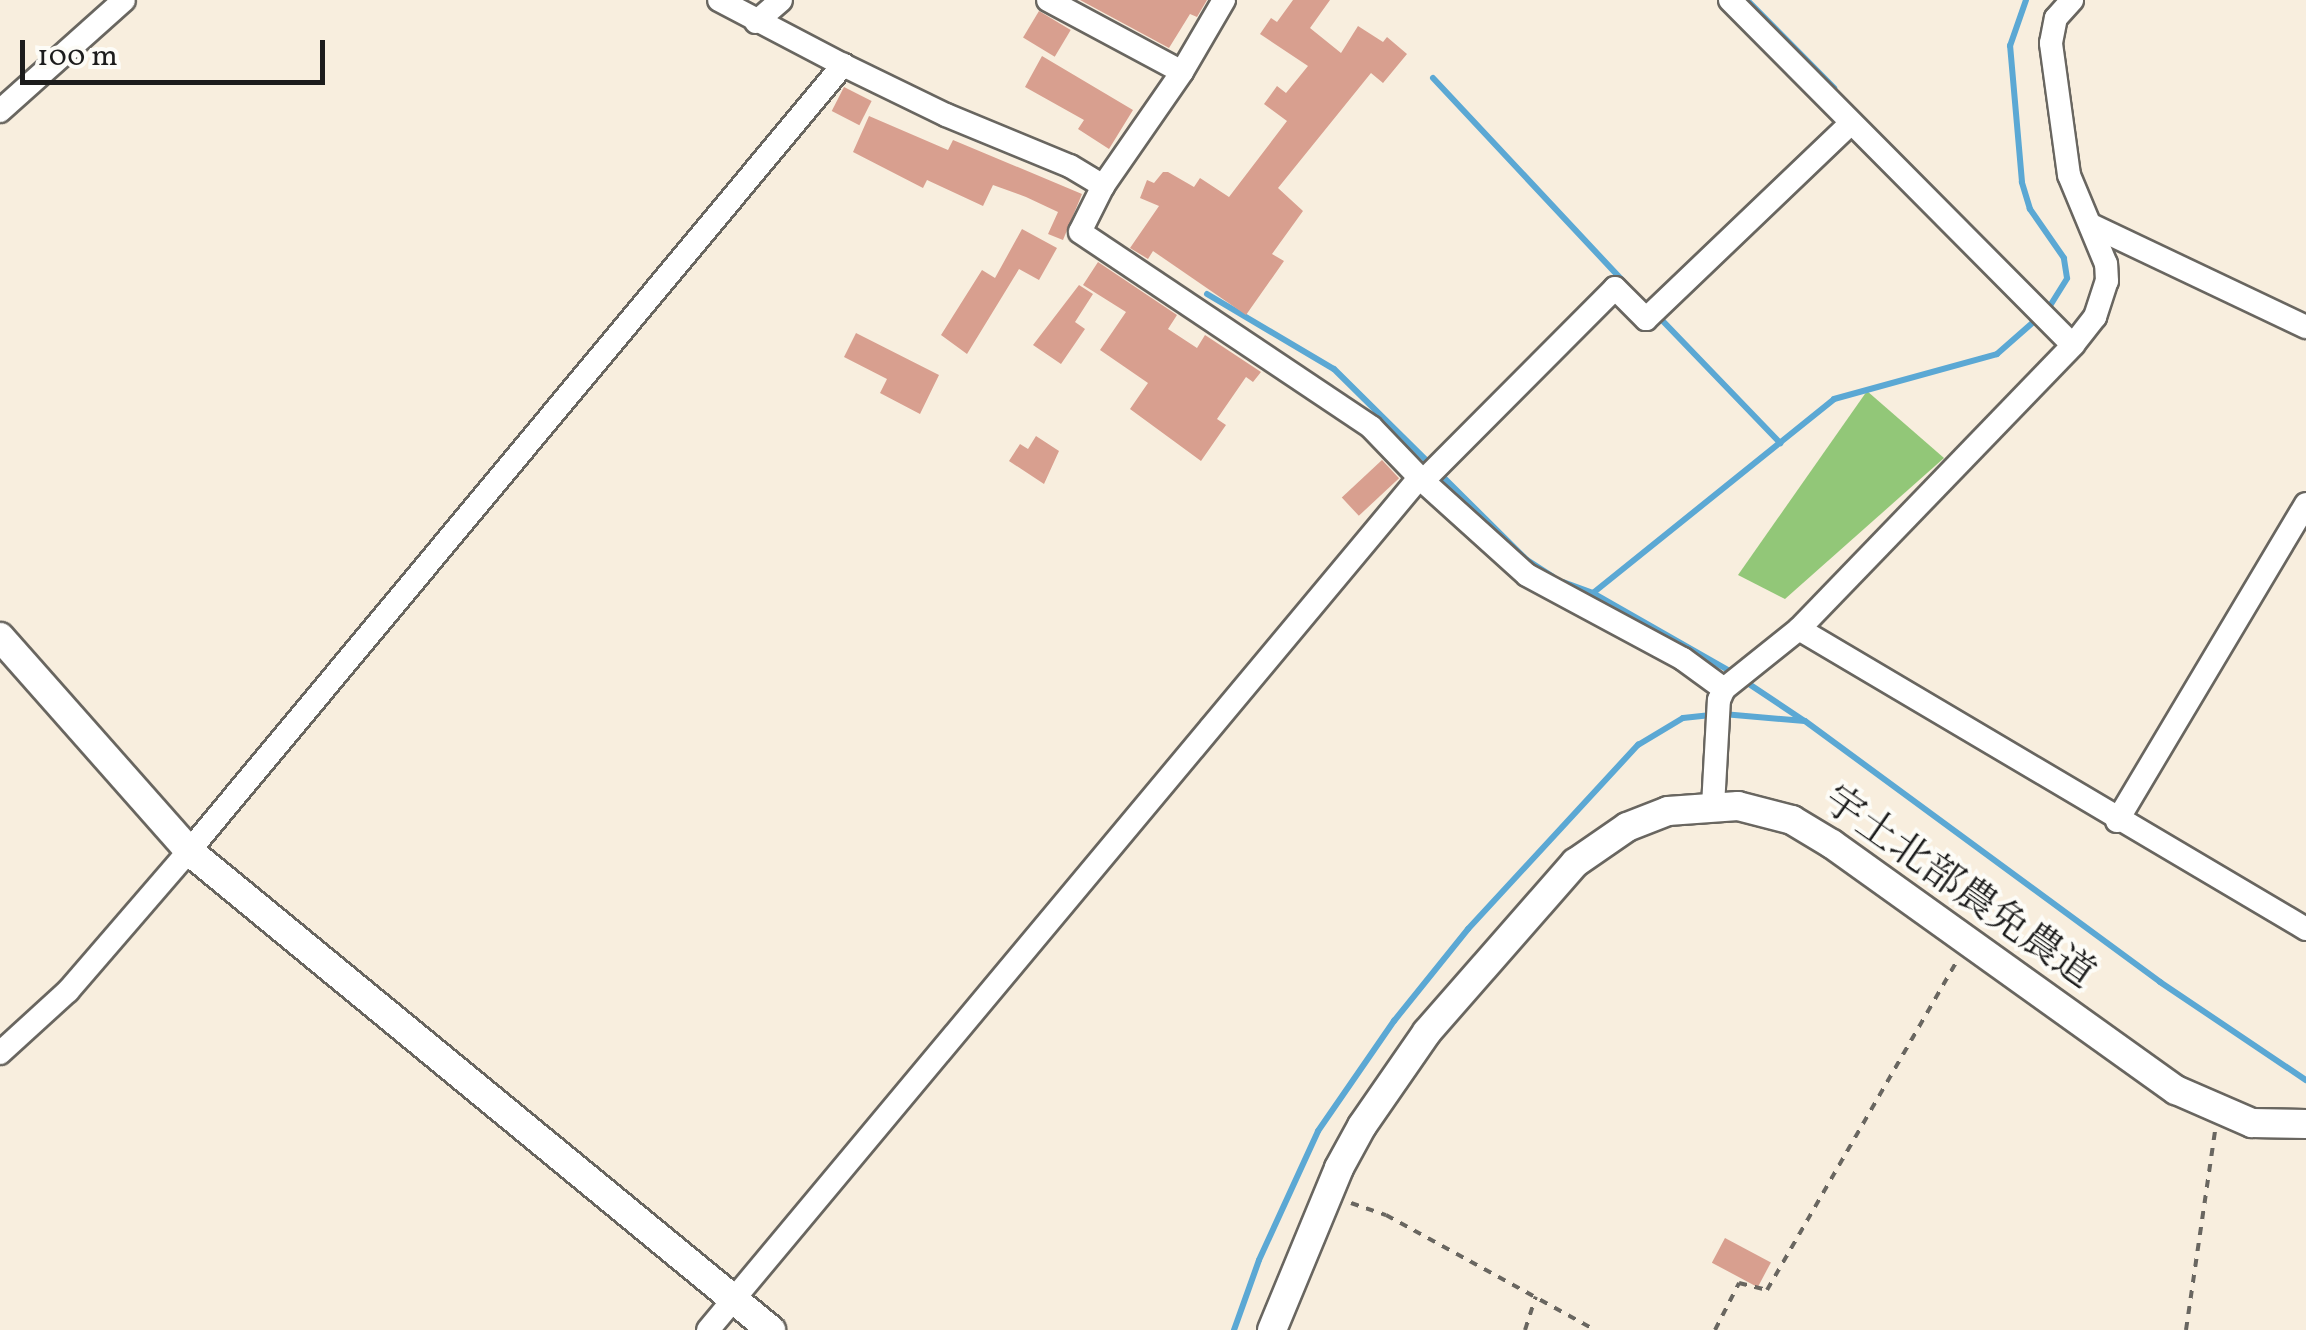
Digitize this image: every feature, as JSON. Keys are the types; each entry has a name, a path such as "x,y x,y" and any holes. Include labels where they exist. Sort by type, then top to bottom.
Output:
{"street":[{"path":"0,110 124,0"},
{"path":"719,0 842,65 946,115 1058,161 1103,186"},
{"path":"756,22 781,0"},
{"path":"1048,0 1182,72"},
{"path":"1224,0 1182,72 1103,186 1080,232 1372,426 1421,479 1528,575 1683,659 1724,690"},
{"path":"1713,806 1719,700 1724,690 1799,629 2074,345 2095,317 2107,281 2091,226 2069,176 2051,43 2056,18 2072,0"},
{"path":"1733,1 1850,124 2074,345"},
{"path":"0,1053 68,992 189,851 842,65"},
{"path":"708,1330 1421,479 1615,288 1646,319 1850,124"},
{"path":"2091,226 2306,327"},
{"path":"2118,821 2306,504"},
{"path":"1799,629 2306,929"},
{"path":"0,638 189,851 771,1330"},
{"name":"宇土北部農免農道","path":"1272,1330 1327,1195 1362,1126 1427,1032 1575,864 1647,818 1713,806 1738,806 1792,820 1968,940 2140,1067 2218,1112 2272,1126 2306,1124"}],"path":[{"path":"1715,1330 1738,1283 1767,1290 1968,940"},
{"path":"2186,1330 2218,1112"},
{"path":"1327,1195 1386,1215 1595,1330"},
{"path":"1525,1330 1536,1297"}],"green space":[{"path":"1867,391 1944,458 1785,599 1738,575"}],"building":[{"path":"1080,0 1207,0 1197,17 1190,14 1169,48"},
{"path":"1293,0 1330,0 1310,28 1341,53 1358,26 1383,42 1387,37 1407,54 1383,83 1371,73 1278,188 1303,211 1272,254 1284,261 1246,315 1153,251 1148,259 1130,248 1159,206 1140,198 1147,180 1154,183 1163,172 1168,172 1194,187 1200,178 1229,197 1287,121 1264,104 1277,86 1286,93 1308,66 1260,34 1271,18 1277,22"},
{"path":"1039,11 1071,30 1055,57 1023,38"},
{"path":"1042,56 1133,110 1109,149 1078,129 1084,120 1025,87"},
{"path":"844,87 872,101 859,125 832,111"},
{"path":"869,116 948,150 953,140 1082,194 1063,240 1048,234 1058,212 1026,197 993,185 983,206 927,180 923,188 853,152"},
{"path":"1022,229 1057,248 1039,280 1019,269 967,354 941,335 982,270 995,278"},
{"path":"1098,262 1177,315 1168,329 1197,348 1205,335 1261,372 1253,382 1246,377 1217,419 1226,425 1201,461 1130,409 1148,383 1100,350 1126,312 1083,285"},
{"path":"1079,285 1093,294 1075,322 1085,329 1061,364 1033,345"},
{"path":"856,333 939,375 920,414 880,393 887,379 844,357"},
{"path":"1036,436 1059,451 1044,484 1009,461 1020,444 1028,449"},
{"path":"1382,460 1399,478 1359,516 1342,498"},
{"path":"1725,1238 1771,1262 1758,1287 1712,1263"}],"waterway":[{"path":"1747,0 1834,88"},
{"path":"1593,593 1834,399 1997,354 2048,309 2067,278 2064,258 2030,209 2022,182 2010,46 2026,0"},
{"path":"1433,78 1627,285"},
{"path":"1207,294 1334,369 1431,465"},
{"path":"1657,315 1780,443"},
{"path":"1440,474 1527,560 1552,576"},
{"path":"1563,582 1593,593 1733,673"},
{"path":"1743,680 1803,720"},
{"path":"1723,714 1805,721 2160,982 2306,1080"},
{"path":"1234,1330 1259,1260 1318,1131 1394,1021 1468,929 1638,745 1683,718 1711,715"}]}
